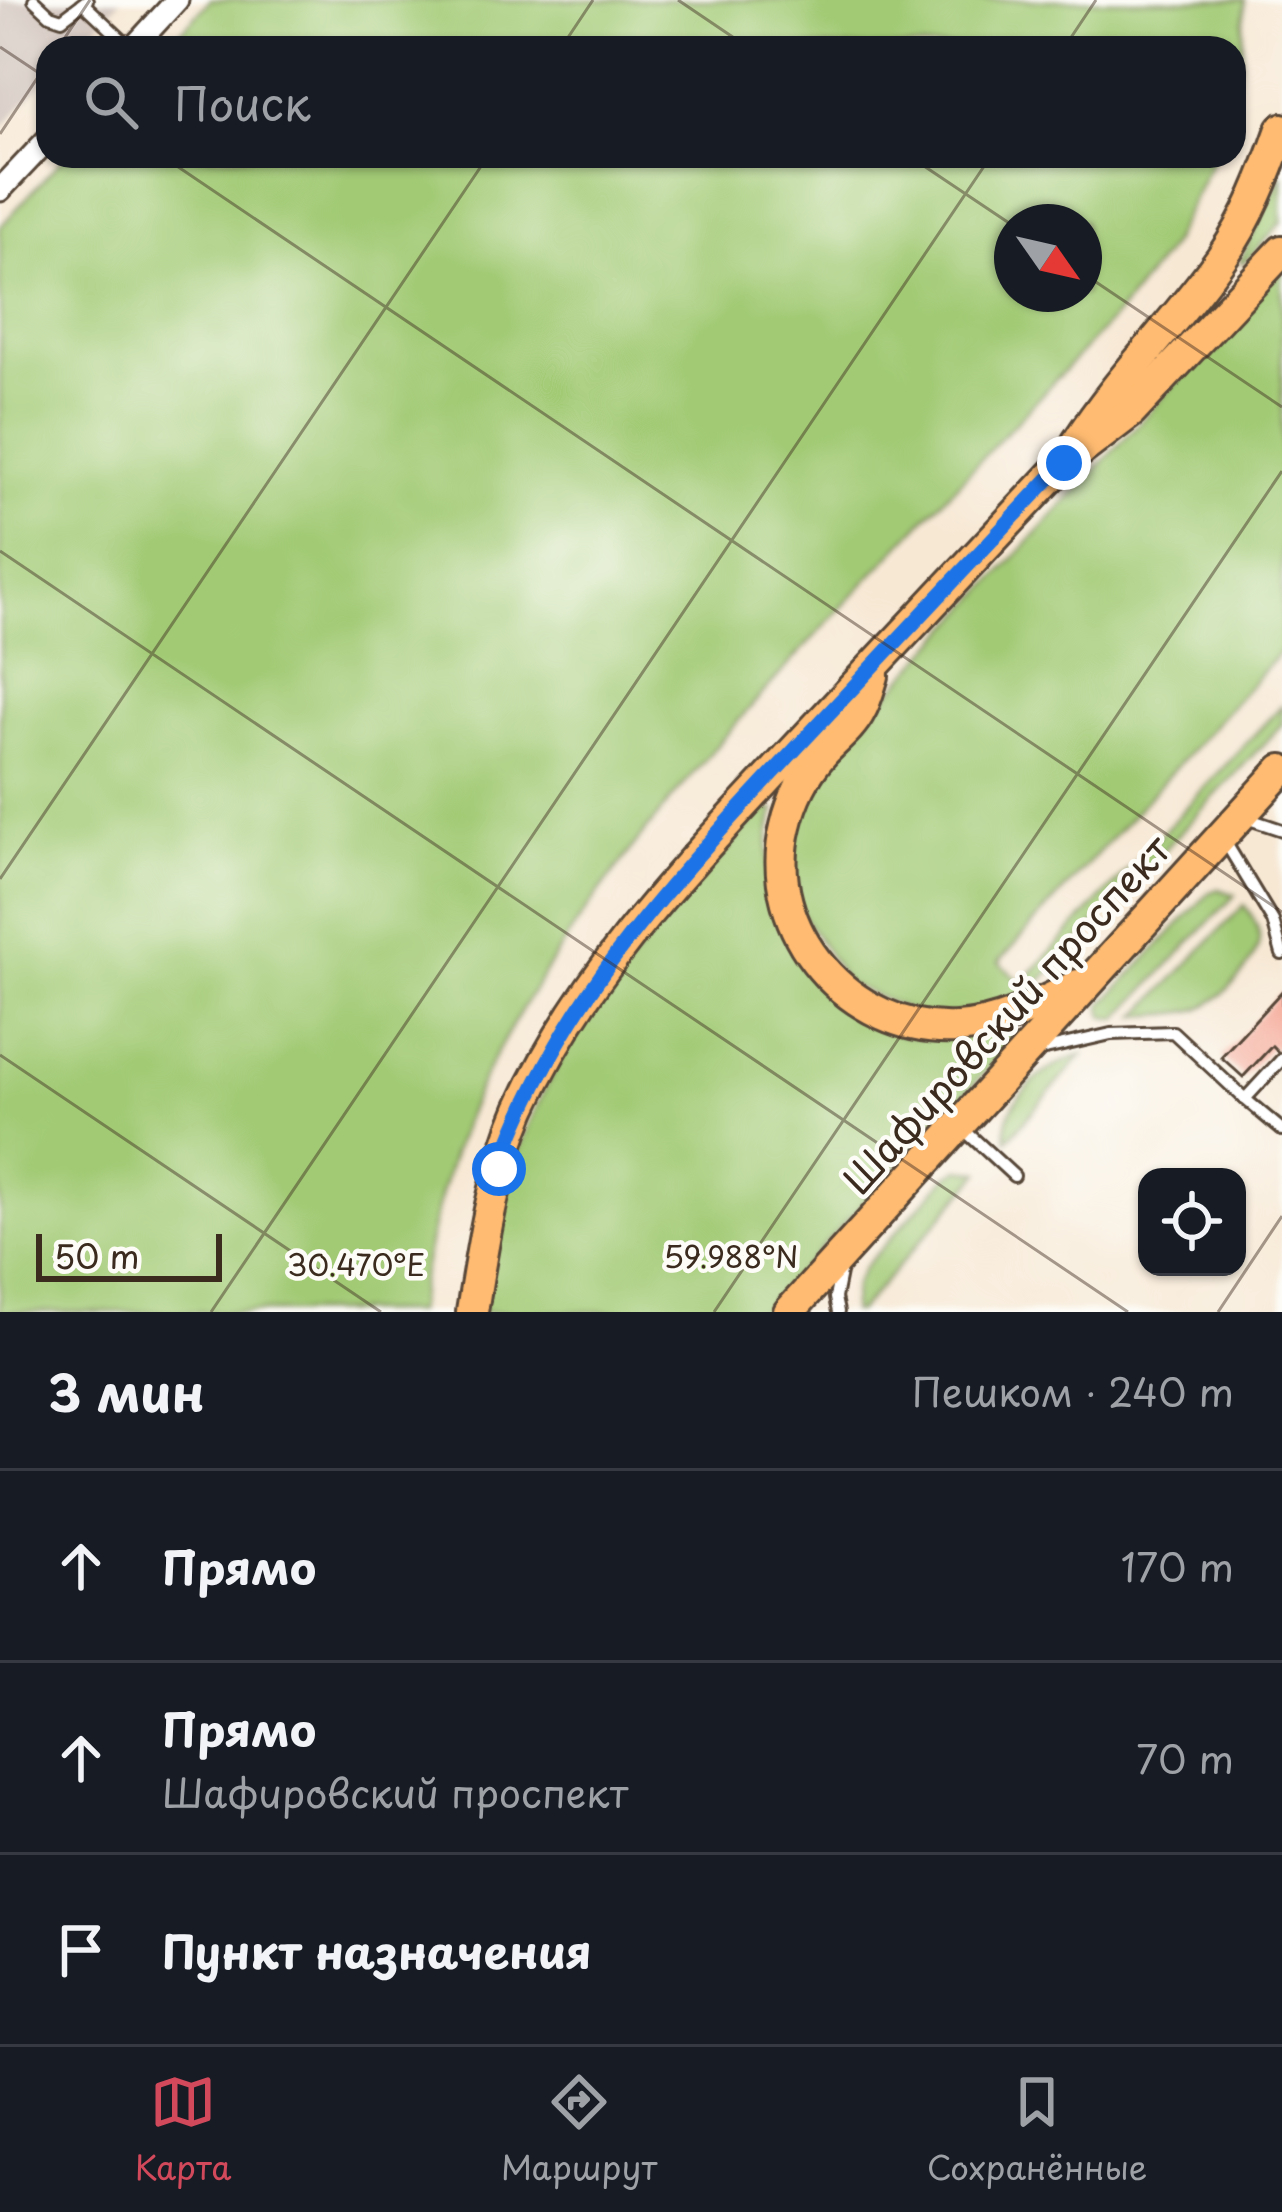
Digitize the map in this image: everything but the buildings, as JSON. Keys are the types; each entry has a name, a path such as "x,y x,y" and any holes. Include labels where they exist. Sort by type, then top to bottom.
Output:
{"main road":[{"path":"1064,463 1110,393 1224,255 1282,129"},
{"path":"472,1312 499,1169 520,1111 552,1047 597,977 663,892 1064,463 1131,412 1282,250"},
{"path":"879,660 859,714 818,758 791,807 784,832 783,893 804,947 855,1000 890,1017 925,1026 987,1023 1090,979"},
{"name":"Шафировский проспект","path":"789,1312 1282,770"}],"street":[{"path":"143,36 177,0"},
{"path":"0,190 36,152"}],"lane":[{"path":"34,0 62,19 85,2 120,36"},
{"path":"1282,830 1231,826 1273,921 1282,954"},
{"path":"1026,1053 1111,1034 1173,1032 1282,1130"},
{"path":"1245,1099 1282,1058"},
{"path":"960,1126 1014,1176"},
{"path":"838,1312 835,1298 844,1252"}],"shaded area":[{"path":"0,0 121,0 87,36 36,36 36,91 0,129"}],"green space":[{"path":"210,0 1245,0 1243,36 177,36"},
{"path":"54,168 1208,168 1168,249 1119,312 755,702 657,817 566,939 488,1069 462,1127 435,1219 416,1312 0,1312 0,227"},
{"path":"1282,174 1282,222 1244,263 1240,261"},
{"path":"1282,268 1282,650 999,962 1022,983 1282,705 1282,724 1028,995 1001,1008 927,1018 847,983 798,908 793,839 826,762"},
{"path":"763,808 775,810 769,876 776,910 788,942 828,996 855,1017 900,1035 946,1037 1006,1031 1015,1040 761,1312 481,1312 517,1157 556,1068 639,951"},
{"path":"1218,889 1235,895 1118,1019 1105,1017 1102,1005"},
{"path":"1244,905 1257,926 1259,940 1252,960 1235,981 1196,1010 1138,1016"},
{"path":"1083,1055 1007,1140 1011,1111 1029,1086 1055,1066"},
{"path":"960,1169 981,1172 858,1312 851,1312 854,1286 863,1268 948,1176"}],"route":[{"path":"499,1169 520,1111 552,1047 597,977 663,892 1064,463"}]}
